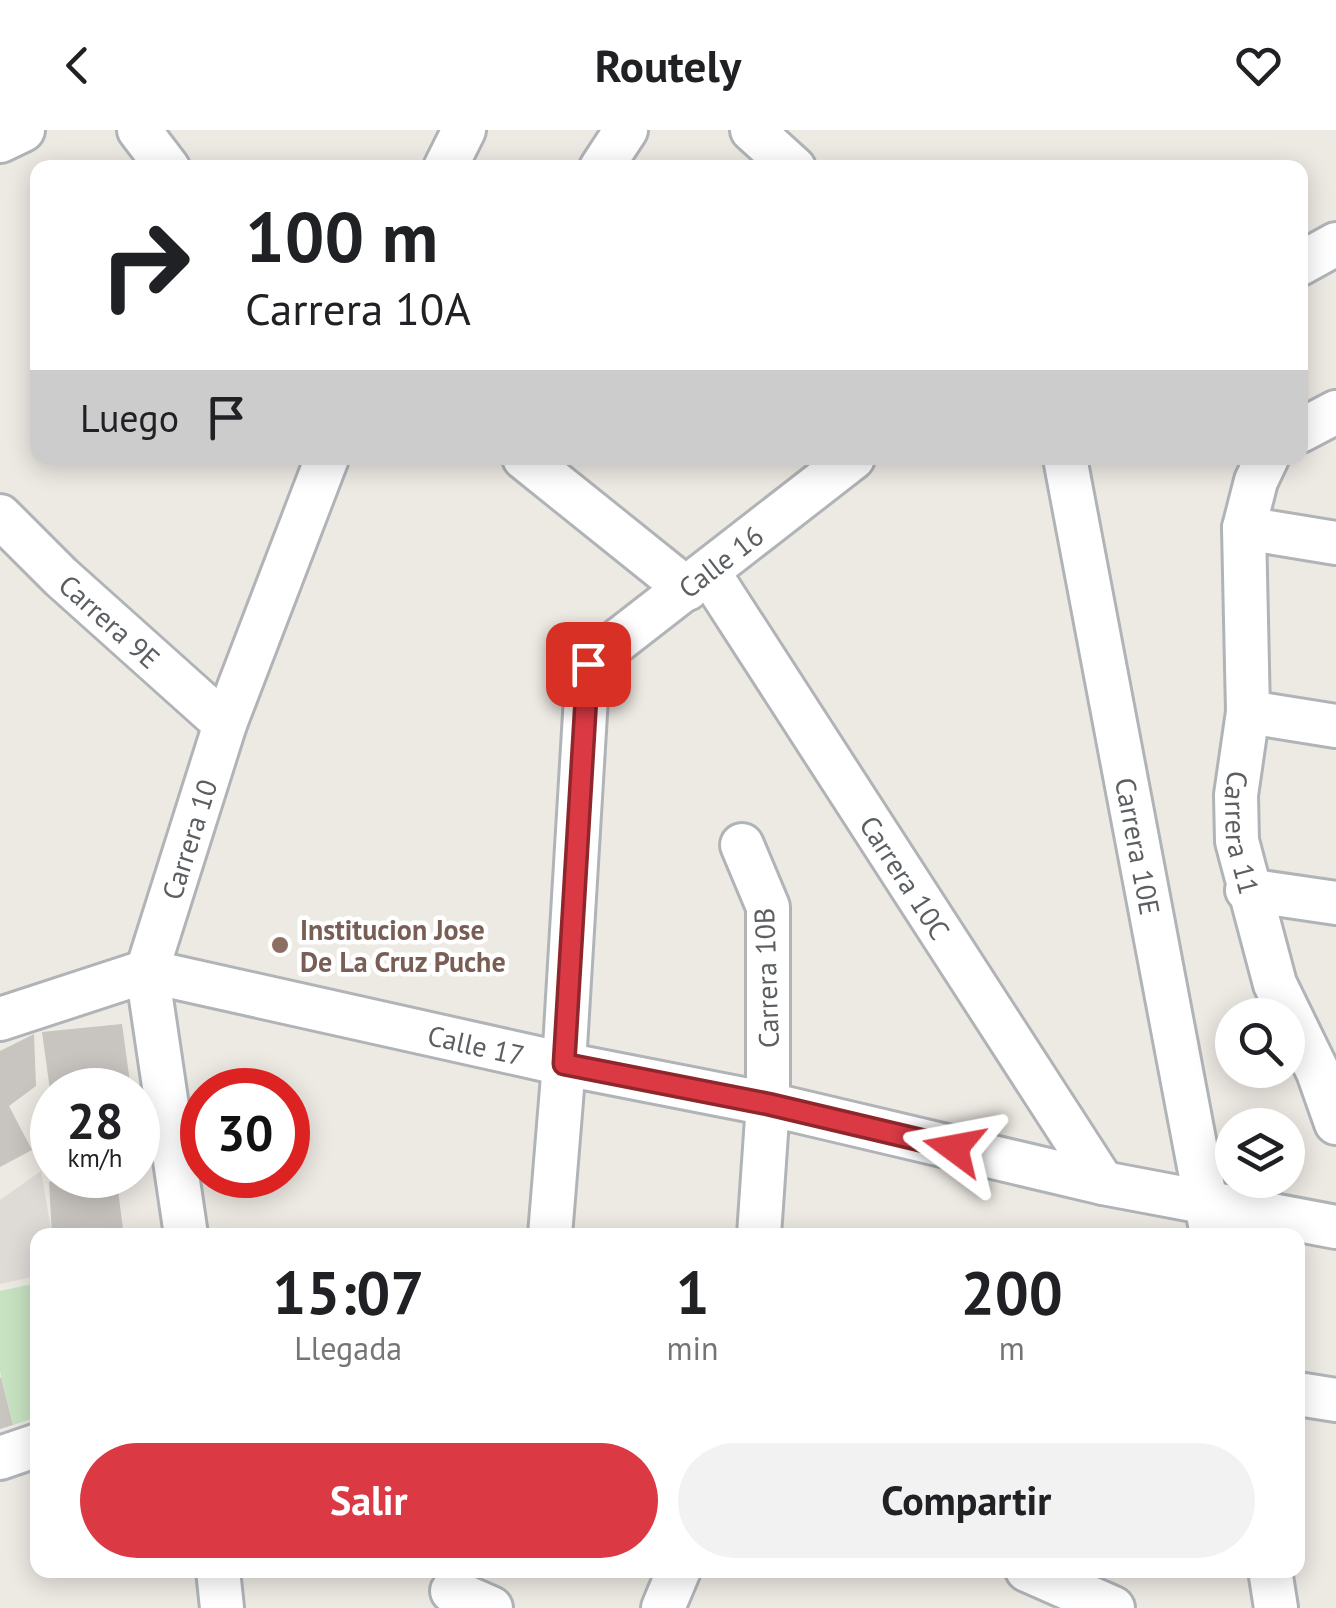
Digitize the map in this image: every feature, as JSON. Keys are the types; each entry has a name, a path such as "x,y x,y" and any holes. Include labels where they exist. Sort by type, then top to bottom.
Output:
{"street":[{"path":"0,141 23,130"},
{"path":"138,130 162,160"},
{"path":"449,160 464,130"},
{"path":"606,160 626,130"},
{"path":"752,130 785,160"},
{"path":"1308,260 1336,244"},
{"path":"1308,427 1336,412"},
{"name":"Carrera 10","path":"185,1228 147,971 226,724 324,465"},
{"name":"Carrera 10C","path":"534,465 698,581 1103,1183"},
{"name":"Calle 16","path":"564,1064 588,664 845,465"},
{"name":"Carrera 10E","path":"1065,465 1209,1218"},
{"name":"Carrera 11","path":"1264,465 1256,481 1244,528 1248,712 1236,795 1237,841 1275,984 1327,1074 1336,1123"},
{"name":"Carrera 9E","path":"0,516 61,577 226,724"},
{"path":"1244,528 1336,543"},
{"path":"1248,712 1336,726"},
{"name":"Carrera 10B","path":"742,845 768,907 768,1104 760,1228"},
{"path":"1247,890 1336,904"},
{"path":"0,1020 147,971"},
{"name":"Calle 17","path":"147,971 564,1064 768,1104 1103,1183 1209,1218 1336,1227"},
{"path":"551,1228 564,1064"},
{"path":"1305,1395 1336,1400"},
{"path":"0,1458 30,1448"},
{"path":"219,1578 222,1608"},
{"path":"1045,1578 1113,1608"},
{"path":"1271,1578 1276,1608"},
{"path":"452,1590 491,1608"}],"shaded area":[{"path":"30,1179 30,1198 46,1198 51,1228 30,1228 30,1278 0,1284 0,1200"}],"green space":[{"path":"30,1285 30,1419 13,1425 0,1371 0,1291"}],"building":[{"path":"122,1024 128,1068 47,1068 42,1032"},
{"path":"34,1034 35,1068 30,1068 30,1090 9,1106 30,1151 0,1167 0,1051"},
{"path":"50,1198 119,1198 123,1228 52,1228"},
{"path":"0,1378 13,1425 0,1429"}],"place":[{"name":"Institucion Jose De La Cruz Puche","path":"280,945"}],"route":[{"path":"588,664 564,1064 768,1104 954,1148"}]}
